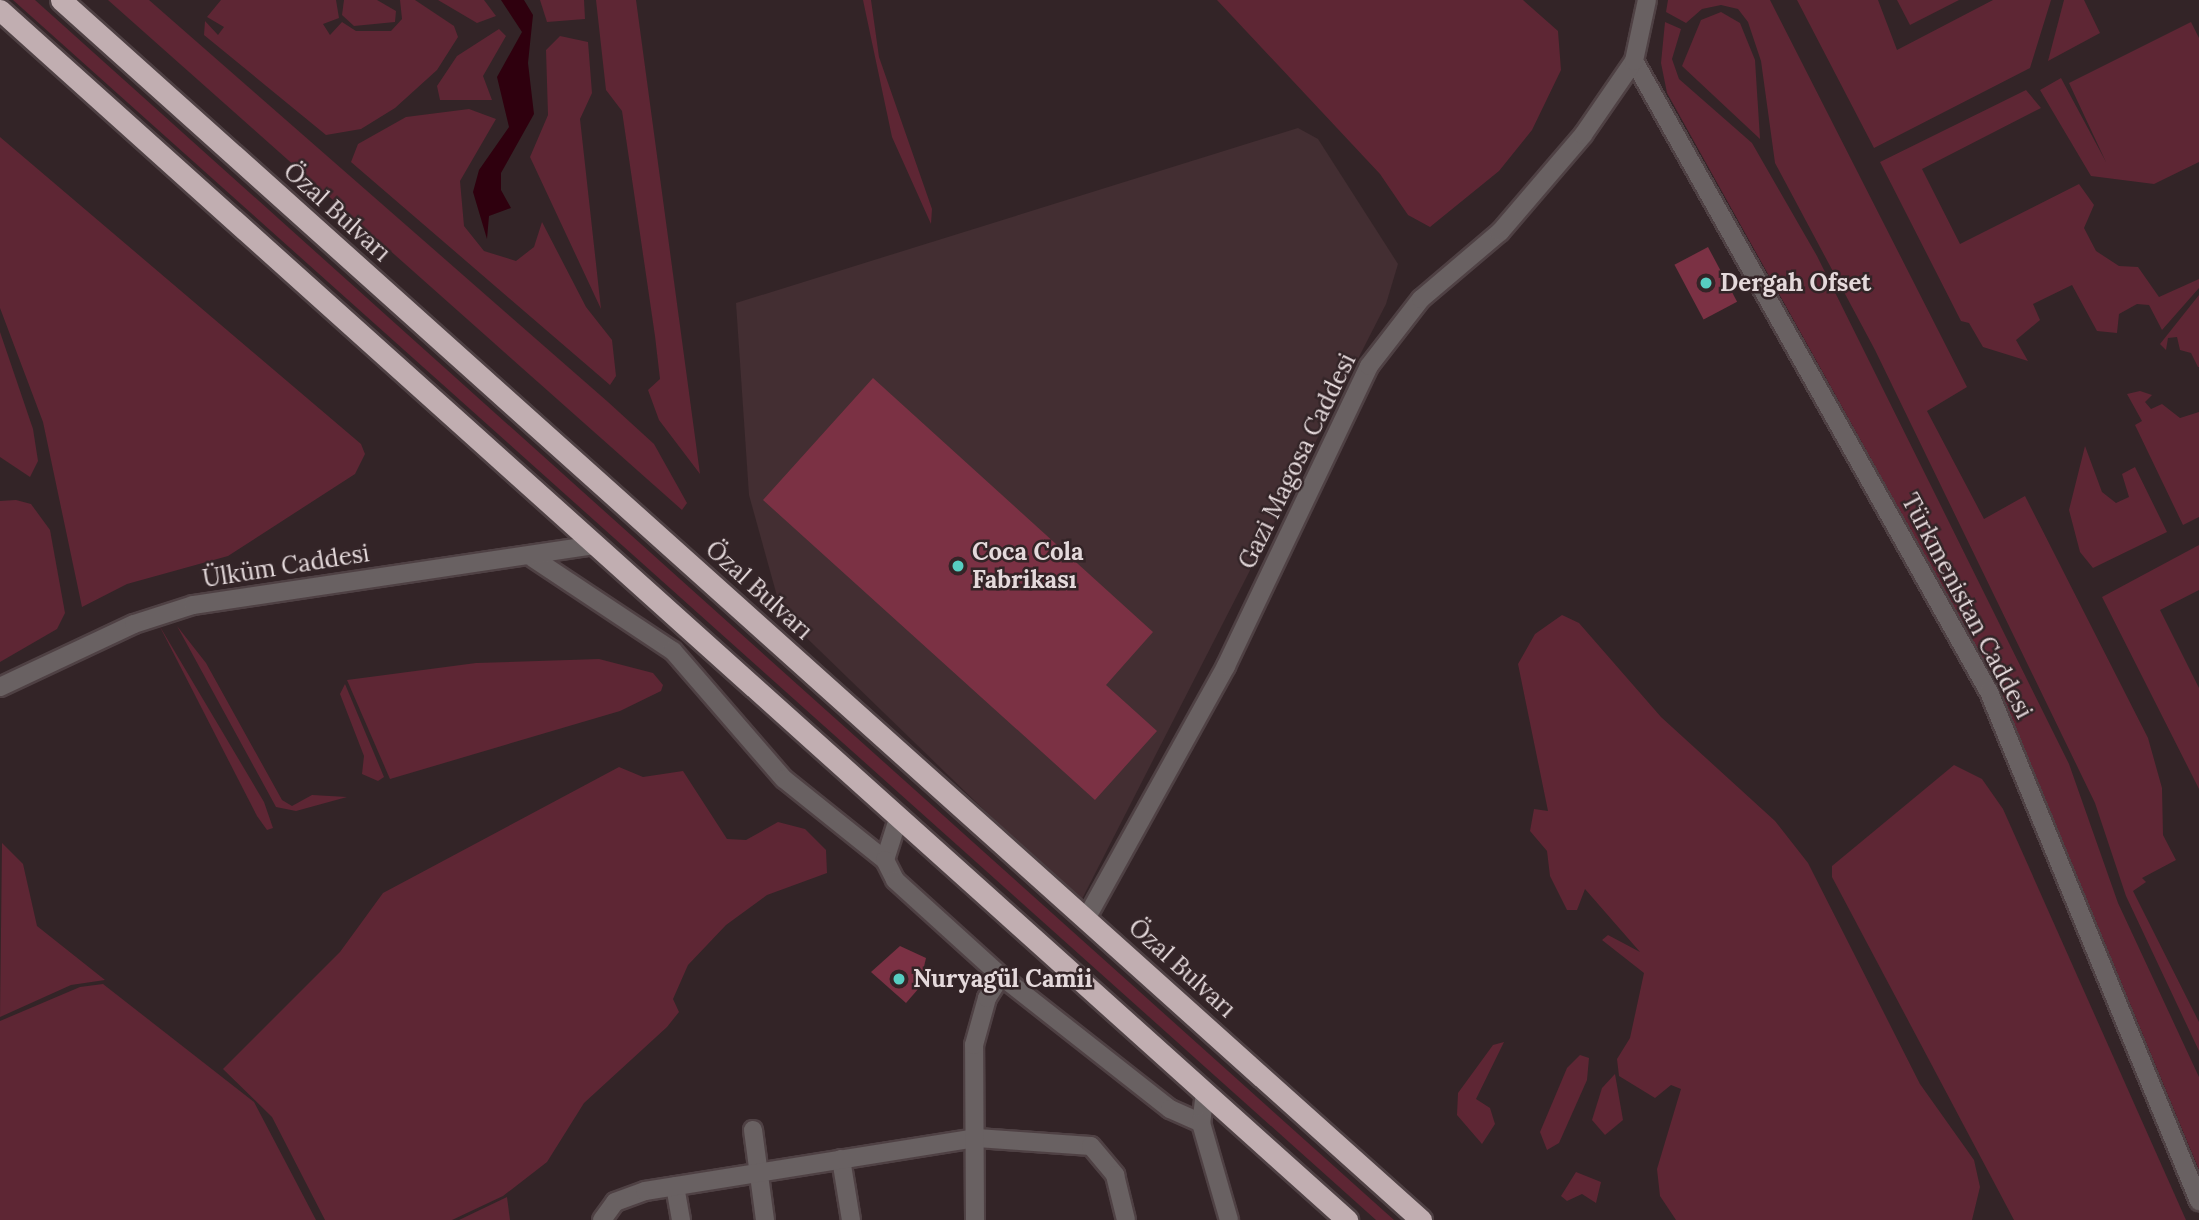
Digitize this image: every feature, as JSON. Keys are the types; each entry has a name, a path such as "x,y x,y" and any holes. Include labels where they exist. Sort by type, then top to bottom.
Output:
{"highway":[{"name":"Özal Bulvarı","path":"61,0 1087,917 1421,1220"},
{"path":"0,10 1347,1220"}],"street":[{"name":"Gazi Magosa Caddesi","path":"1087,917 1226,666 1369,366 1421,299 1515,217 1633,61 1647,0"},
{"name":"Türkmenistan Caddesi","path":"1633,61 1989,692 2199,1201"},
{"name":"Ülküm Caddesi","path":"0,687 144,620 193,605 533,558 594,545"},
{"path":"533,558 673,651 784,779 885,860 895,880 1001,975 1170,1109 1201,1123"},
{"path":"885,860 899,816"},
{"path":"975,1220 977,1138 974,1045 987,998 1001,975"},
{"path":"1205,1092 1201,1123 1229,1220"},
{"path":"753,1130 765,1220"},
{"path":"602,1220 615,1202 675,1186 977,1138 1069,1140 1102,1154 1115,1175 1126,1220"},
{"path":"841,1159 851,1220"},
{"path":"675,1186 681,1220"}],"shaded area":[{"path":"13,0 35,0 1394,1220 1376,1220"},
{"path":"108,0 149,0 608,402 654,444 687,503 682,510"},
{"path":"221,0 336,0 339,18 323,24 330,35 342,22 356,31 391,31 402,19 400,0 415,0 454,26 458,37 437,70 395,108 361,129 326,135 204,35 205,21 218,35 224,27 207,17"},
{"path":"344,0 377,0 396,11 395,22 354,26 342,15"},
{"path":"438,0 484,0 496,16 477,23"},
{"path":"501,0 524,0 533,15 528,63 534,114 501,173 501,190 511,208 489,216 487,239 473,192 479,170 509,127 497,77 522,32"},
{"path":"540,0 584,0 585,19 547,22"},
{"path":"596,0 636,0 700,474 659,420 648,390 660,379 655,336 622,111 606,90"},
{"path":"863,0 871,0 879,57 932,209 931,224 892,137"},
{"path":"1217,0 1523,0 1558,31 1561,70 1532,130 1499,171 1430,227 1408,215 1380,174"},
{"path":"1668,0 1770,0 1967,387 1927,411 1984,519 2025,496 2148,738 2162,788 2163,835 2176,860 2142,878 2146,882 2133,891 2199,1022 2199,1051 2126,896 2095,803 1875,350 1775,163 1761,61 1748,22 1738,9 1721,5 1702,9 1686,23 1666,12"},
{"path":"1797,0 1878,0 1897,50 1993,0 2051,0 2030,68 1874,148"},
{"path":"1897,0 1959,0 1910,25"},
{"path":"2064,0 2084,0 2100,33 2048,61"},
{"path":"1721,12 1740,23 1755,60 1760,139 1682,66 1701,20"},
{"path":"1665,22 1681,29 1672,59 1679,79 1752,143 1817,256 2069,764 2118,903 2199,1077 2199,1170 2000,690 1667,93 1661,63"},
{"path":"2191,22 2199,38 2199,162 2154,184 2091,176 2040,90 2061,78 2106,162 2069,83"},
{"path":"499,29 506,36 483,76 492,100 440,100 437,86 457,56"},
{"path":"560,36 588,42 592,93 580,119 601,309 530,157 548,115 546,50"},
{"path":"2026,90 2041,108 1922,169 1960,244 2079,184 2094,205 2084,228 2096,251 2119,266 2138,267 2159,297 2199,279 2199,288 2162,330 2149,305 2137,304 2119,314 2117,333 2097,331 2072,285 2033,304 2040,320 2016,340 2028,361 1983,347 1969,323 1961,321 1880,162"},
{"path":"469,109 496,119 460,181 464,226 484,251 516,261 534,247 542,222 586,307 612,340 616,376 610,385 351,162 358,144 406,117"},
{"path":"1298,128 1318,139 1398,264 1386,304 1080,903 782,614 749,495 736,303"},
{"path":"0,137 361,444 365,454 355,474 228,556 127,584 82,607 43,422 0,308"},
{"path":"2199,295 2198,367 2191,353 2180,350 2177,337 2168,338 2166,350 2160,344"},
{"path":"0,332 33,429 38,461 30,477 0,457"},
{"path":"2140,391 2152,395 2145,402 2151,409 2162,404 2180,418 2199,412 2199,517 2183,525 2135,425 2142,421 2127,394"},
{"path":"2085,446 2102,492 2116,503 2129,497 2122,474 2135,467 2167,532 2093,568 2080,552 2069,510"},
{"path":"16,500 31,504 50,530 65,613 57,629 0,662 0,501"},
{"path":"2199,545 2199,590 2160,610 2199,688 2199,789 2102,597"},
{"path":"1562,615 1579,623 1661,717 1775,821 1808,863 1920,1084 1974,1160 1980,1187 1972,1220 1676,1220 1660,1196 1657,1169 1681,1089 1671,1085 1655,1098 1619,1076 1617,1059 1630,1038 1644,973 1602,940 1608,935 1640,952 1585,889 1577,910 1567,910 1550,876 1547,851 1530,831 1534,809 1548,811 1518,664 1535,634"},
{"path":"159,625 264,802 273,828 267,830 257,816"},
{"path":"177,626 206,663 282,800 292,806 312,795 347,797 296,811 276,807"},
{"path":"599,659 653,673 663,685 661,691 620,711 390,779 347,680 476,663"},
{"path":"345,684 384,777 378,781 362,774 364,756 340,694"},
{"path":"1954,765 1982,779 2003,809 2186,1220 2014,1220 1832,877 1832,866"},
{"path":"619,767 643,777 683,771 727,839 746,840 778,822 805,829 826,850 827,873 767,895 726,925 688,965 673,999 679,1012 667,1027 584,1103 547,1162 503,1196 452,1220 325,1220 272,1117 223,1069 340,952 383,893"},
{"path":"2,843 23,864 37,926 105,980 71,985 0,1017"},
{"path":"103,984 254,1102 316,1220 0,1220 0,1021 80,987"},
{"path":"1504,1042 1476,1099 1490,1108 1495,1124 1482,1144 1457,1115 1458,1093 1493,1045"},
{"path":"1580,1055 1589,1058 1587,1080 1559,1143 1547,1150 1540,1132 1567,1068"},
{"path":"1615,1074 1623,1120 1605,1135 1592,1120 1602,1088"},
{"path":"1576,1172 1601,1182 1596,1203 1582,1194 1567,1201 1561,1196"},
{"path":"507,1197 510,1220 459,1220"}],"building":[{"name":"Dergah Ofset","path":"1708,247 1737,302 1704,320 1674,265"},
{"name":"Coca Cola Fabrikası","path":"873,378 1153,632 1106,685 1157,731 1095,800 763,500"},
{"name":"Nuryagül Camii","path":"900,946 926,958 919,988 906,1003 871,972"}],"place":[{"name":"Dergah Ofset","path":"1706,283"},
{"name":"Coca Cola Fabrikası","path":"958,566"},
{"name":"Nuryagül Camii","path":"899,979"}]}
